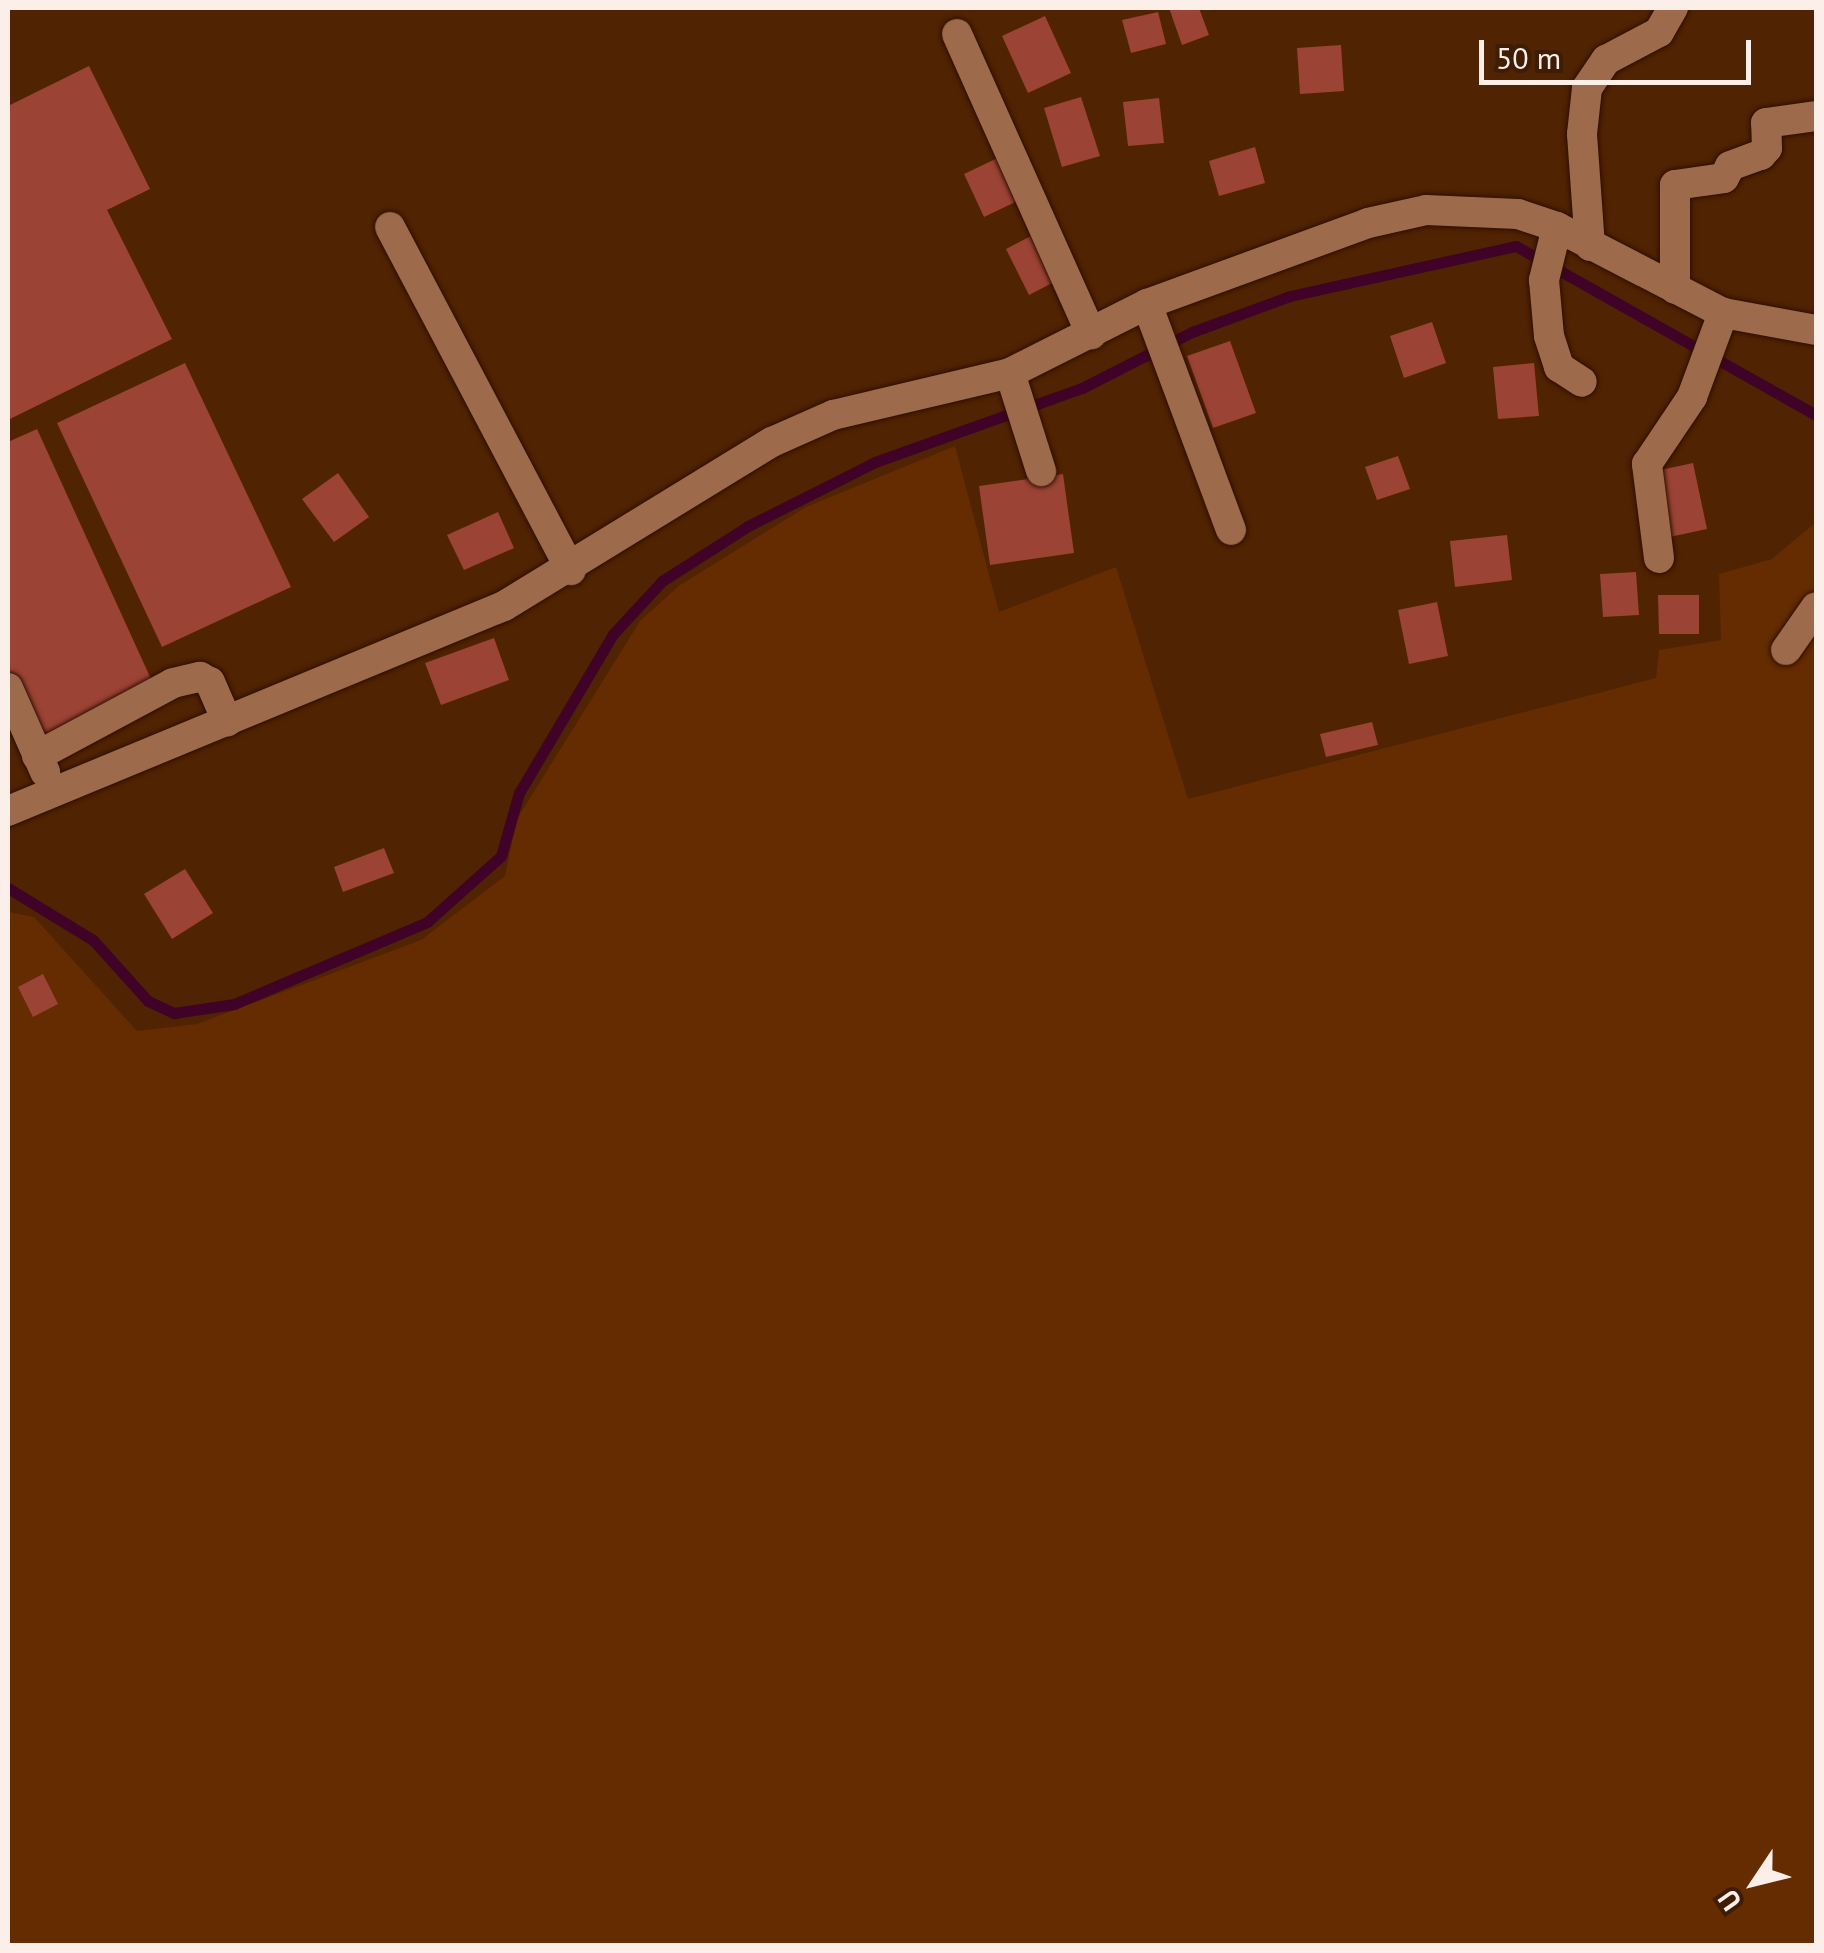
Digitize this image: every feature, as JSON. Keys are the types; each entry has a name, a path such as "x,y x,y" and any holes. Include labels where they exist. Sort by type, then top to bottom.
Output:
{"street":[{"path":"1590,246 1582,134 1587,88 1606,60 1660,32 1674,8"},
{"path":"958,34 1090,334"},
{"path":"1675,289 1676,184 1724,178 1730,166 1761,155 1767,148 1766,123 1816,116"},
{"path":"8,811 504,606 572,570 802,428 833,415 1010,373 1090,334 1368,223 1426,210 1475,208 1554,238 1590,246 1675,289 1719,326 1812,327"},
{"path":"390,227 572,570"},
{"path":"1554,238 1544,280 1559,367 1582,382"},
{"path":"1149,311 1231,530"},
{"path":"1659,558 1647,464 1702,375 1719,326"},
{"path":"1010,373 1041,471"},
{"path":"1786,650 1816,608"},
{"path":"37,756 174,683 200,677 210,682 227,720"},
{"path":"8,688 54,793"}],"shaded area":[{"path":"955,446 999,612 1116,567 1188,799 1656,678 1659,650 1721,640 1719,574 1772,559 1816,522 1816,1945 8,1945 8,912 34,917 137,1031 197,1024 421,940 505,876 517,819 640,621 680,585 806,507"}],"building":[{"path":"1169,8 1199,8 1209,35 1182,45"},
{"path":"1158,12 1166,44 1131,53 1122,20"},
{"path":"1045,16 1071,73 1028,93 1002,36"},
{"path":"1341,45 1344,91 1300,94 1297,48"},
{"path":"89,66 150,189 107,210 172,339 8,420 8,106"},
{"path":"1081,97 1100,156 1062,167 1044,108"},
{"path":"1159,98 1164,143 1128,146 1123,102"},
{"path":"1255,147 1265,183 1219,196 1209,161"},
{"path":"1004,155 1024,198 984,217 964,174"},
{"path":"1035,234 1058,280 1029,295 1006,249"},
{"path":"1432,322 1446,363 1404,378 1390,336"},
{"path":"1230,341 1256,413 1213,428 1187,356"},
{"path":"185,363 291,587 162,647 57,423"},
{"path":"1534,363 1539,416 1498,419 1493,367"},
{"path":"37,429 156,690 41,742 8,667 8,442"},
{"path":"1398,456 1410,489 1377,500 1365,467"},
{"path":"1693,463 1707,529 1665,538 1651,472"},
{"path":"338,473 369,517 334,542 302,499"},
{"path":"1063,474 1074,553 990,565 979,486"},
{"path":"498,512 514,548 464,570 447,535"},
{"path":"1507,535 1512,580 1455,587 1450,541"},
{"path":"1636,572 1639,615 1603,617 1600,574"},
{"path":"1658,595 1699,595 1699,634 1659,634"},
{"path":"1437,602 1448,656 1409,664 1398,610"},
{"path":"494,638 509,680 441,705 425,663"},
{"path":"1372,722 1378,745 1326,757 1320,734"},
{"path":"384,848 394,873 343,892 334,867"},
{"path":"185,869 213,913 172,939 144,894"},
{"path":"43,974 58,1004 33,1017 18,987"}],"waterway":[{"path":"8,888 93,940 148,1001 174,1013 234,1004 427,922 501,856 519,793 613,634 662,581 748,526 875,462 1082,388 1192,332 1290,296 1516,246 1816,415"}]}
